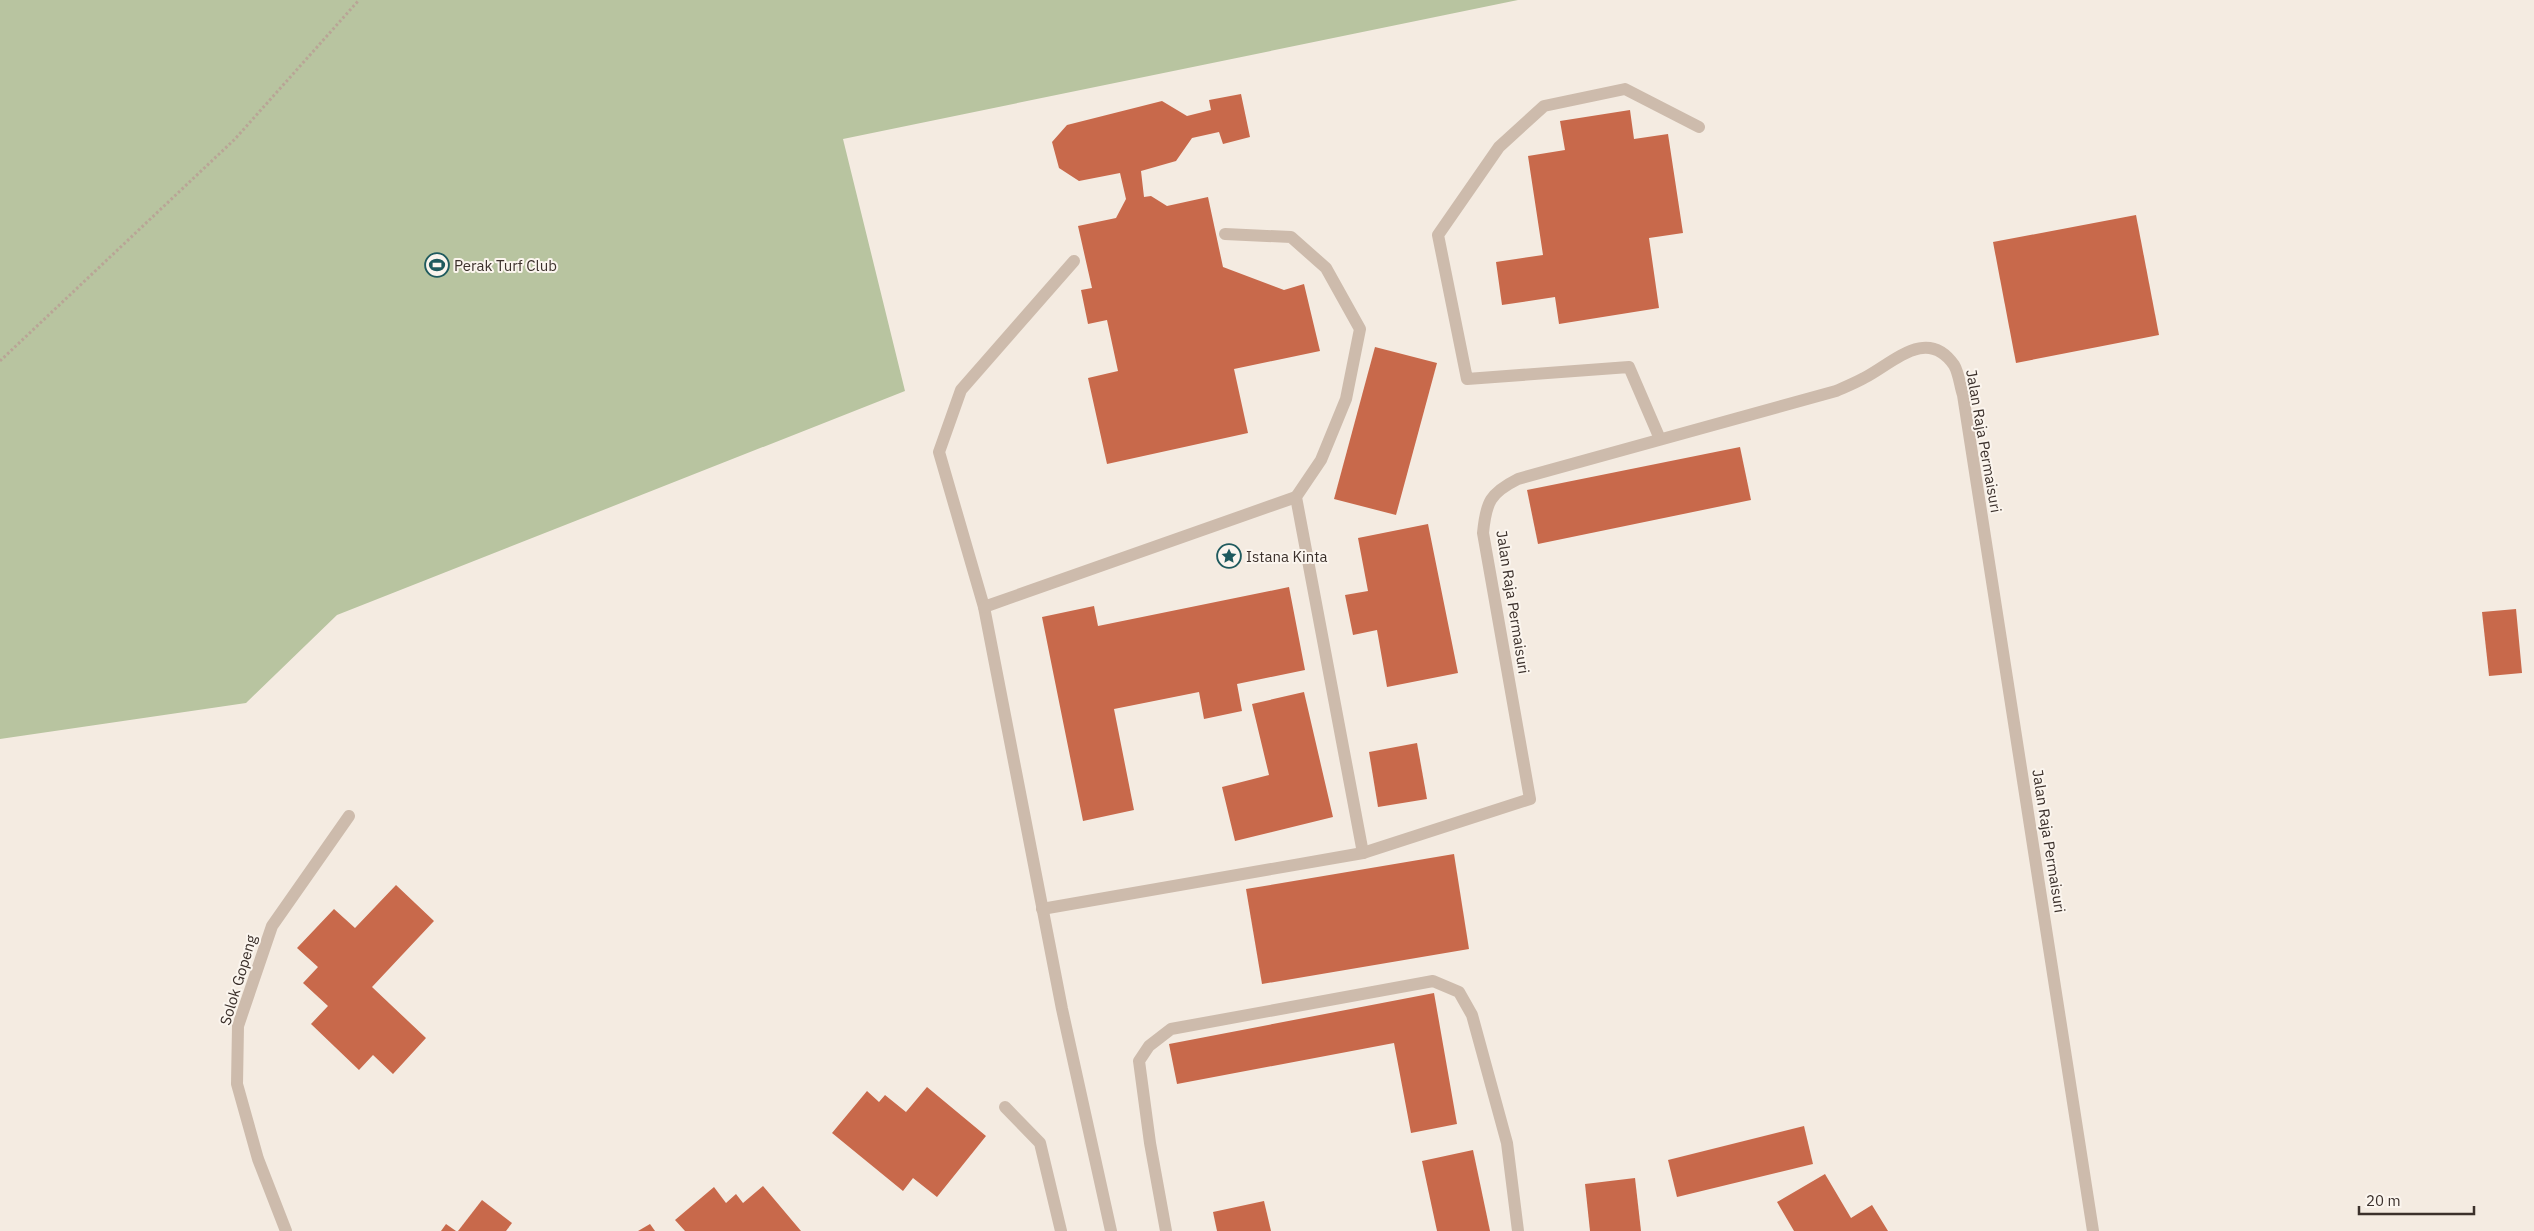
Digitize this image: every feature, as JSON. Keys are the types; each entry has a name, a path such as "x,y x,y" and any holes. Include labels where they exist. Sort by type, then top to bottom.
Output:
{"street":[{"path":"1660,439 1629,367 1467,380 1438,235 1499,147 1544,106 1625,89 1699,127"},
{"path":"984,607 1296,497 1321,460 1346,399 1360,329 1326,268 1291,237 1225,234"},
{"path":"1074,261 960,390 939,452 984,607 1042,910 1111,1231"},
{"name":"Jalan Raja Permaisuri","path":"1363,853 1530,799 1483,533 1486,508 1498,489 1518,479 1836,391 1865,378 1898,356 1920,347 1940,350 1956,367 1964,405 2093,1231"},
{"path":"1042,910 1363,853 1296,497"},
{"name":"Solok Gopeng","path":"286,1231 258,1160 237,1084 238,1026 272,926 348,816"},
{"path":"1166,1231 1150,1142 1139,1061 1149,1046 1170,1029 1433,981 1459,992 1472,1015 1507,1143 1518,1231"},
{"path":"1005,1107 1040,1143 1062,1231"}],"path":[{"path":"0,361 235,139 359,0"}],"green space":[{"name":"Perak Turf Club","path":"0,0 1518,0 843,139 905,391 337,615 246,703 0,739"}],"building":[{"path":"1241,94 1250,137 1223,144 1219,132 1192,138 1176,161 1141,171 1144,197 1151,196 1167,206 1208,197 1223,267 1284,290 1304,284 1320,351 1234,369 1248,433 1107,464 1088,378 1118,371 1107,320 1088,324 1081,290 1092,288 1078,226 1116,218 1126,199 1120,173 1079,181 1059,168 1052,142 1067,125 1162,101 1187,116 1211,110 1209,100"},
{"path":"1630,110 1634,139 1668,134 1683,233 1649,238 1659,308 1559,324 1555,297 1502,305 1496,262 1543,255 1528,156 1565,150 1560,121"},
{"path":"2136,215 2159,335 2016,363 1993,242"},
{"path":"1375,347 1437,363 1396,515 1334,499"},
{"path":"1740,447 1751,500 1538,544 1527,490"},
{"path":"1428,524 1458,673 1387,687 1377,630 1353,635 1345,595 1368,591 1358,538"},
{"path":"1289,587 1305,670 1237,684 1242,711 1204,719 1199,692 1114,709 1134,810 1083,821 1042,617 1094,606 1098,626"},
{"path":"2516,609 2522,673 2489,676 2482,612"},
{"path":"1304,692 1333,817 1235,841 1222,787 1269,775 1252,704"},
{"path":"1417,743 1427,799 1378,807 1369,752"},
{"path":"1454,854 1469,949 1262,984 1246,889"},
{"path":"396,885 434,921 372,987 426,1038 393,1074 373,1055 359,1070 311,1024 328,1006 303,983 318,967 297,948 334,909 355,928"},
{"path":"1434,993 1457,1124 1411,1133 1394,1043 1177,1084 1169,1044"},
{"path":"927,1087 986,1136 937,1197 913,1178 903,1191 832,1133 867,1091 879,1102 885,1095 906,1112"},
{"path":"1804,1126 1813,1164 1677,1197 1668,1160"},
{"path":"1473,1150 1490,1231 1437,1231 1422,1161"},
{"path":"1825,1174 1851,1218 1872,1205 1888,1231 1794,1231 1777,1202"},
{"path":"1635,1178 1641,1231 1590,1231 1585,1184"},
{"path":"763,1186 801,1231 685,1231 675,1220 714,1187 726,1203 736,1194 743,1203"},
{"path":"482,1200 512,1223 506,1231 458,1231"},
{"path":"1264,1201 1271,1231 1217,1231 1213,1212"},
{"path":"446,1224 456,1231 441,1231"},
{"path":"650,1224 655,1231 638,1231"}],"place":[{"name":"Perak Turf Club","path":"437,265"},
{"name":"Istana Kinta","path":"1229,556"}]}
